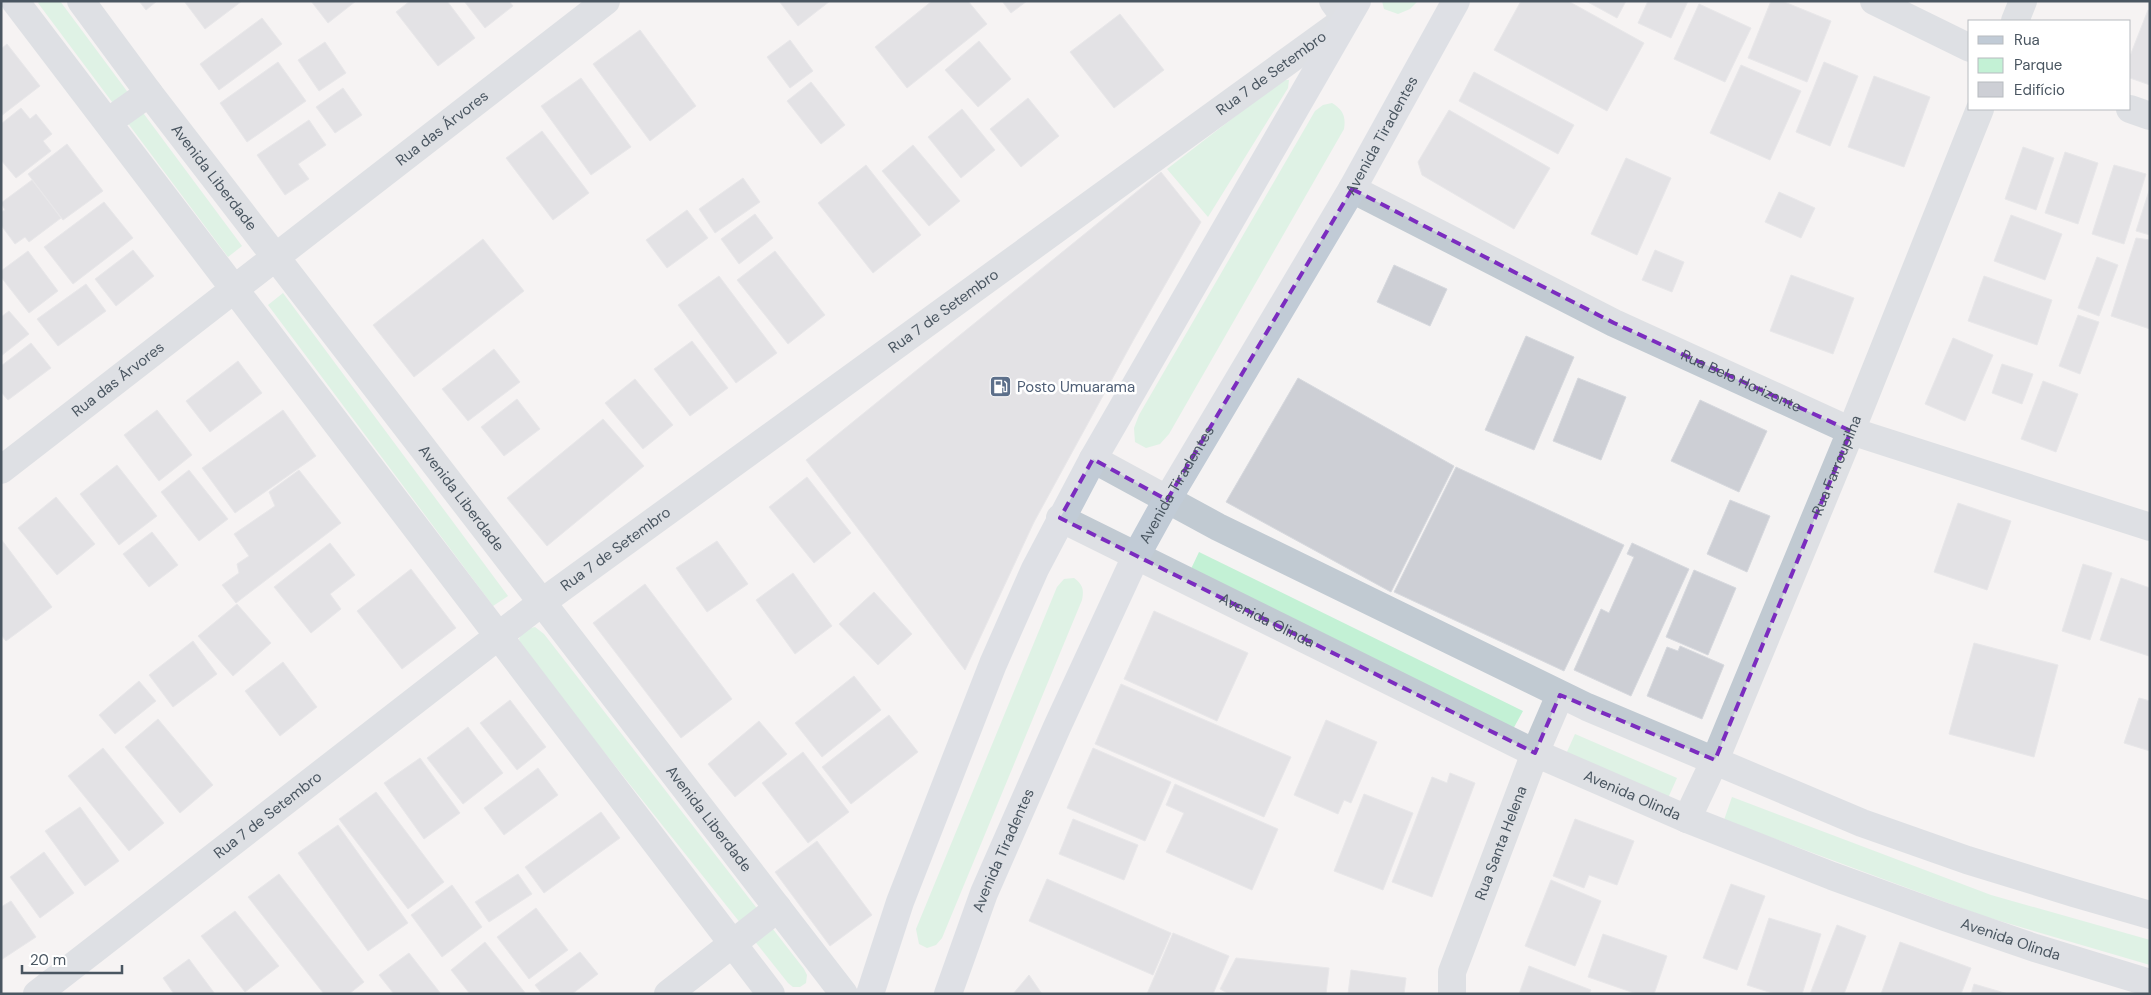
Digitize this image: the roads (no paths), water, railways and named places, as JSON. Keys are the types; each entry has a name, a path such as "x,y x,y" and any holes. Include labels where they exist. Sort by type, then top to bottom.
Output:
{"main road":[{"name":"Avenida Tiradentes","path":"948,994 984,894 1057,727 1136,556 1167,500 1352,189 1456,1"},
{"path":"870,994 900,902 993,664 1060,518 1345,7"}],"street":[{"path":"15,1 771,994"},
{"name":"Avenida Liberdade","path":"81,1 149,94 278,258 541,603 844,994"},
{"name":"Rua das Árvores","path":"1,470 278,258 606,1"},
{"path":"1874,1 1968,47"},
{"path":"2015,20 2023,1"},
{"name":"Rua 7 de Setembro","path":"37,994 498,635 1345,7"},
{"path":"108,122 149,94"},
{"path":"2131,108 2150,116"},
{"name":"Rua Farroupilha","path":"1687,819 1715,760 1852,431 1980,110"},
{"name":"Rua Belo Horizonte","path":"1352,189 1614,323 1852,431 2150,527"},
{"path":"1093,459 1226,532 1560,695 1644,732 1715,760 1862,823 1967,860 2074,894 2150,915"},
{"name":"Avenida Olinda","path":"1060,518 1535,753 1687,819 1832,876 1945,917 2034,948 2150,983"},
{"name":"Rua Santa Helena","path":"1452,994 1452,972 1535,753 1560,695"},
{"path":"668,994 778,908"}],"place":[{"name":"Posto Umuarama","path":"1001,387"}]}
